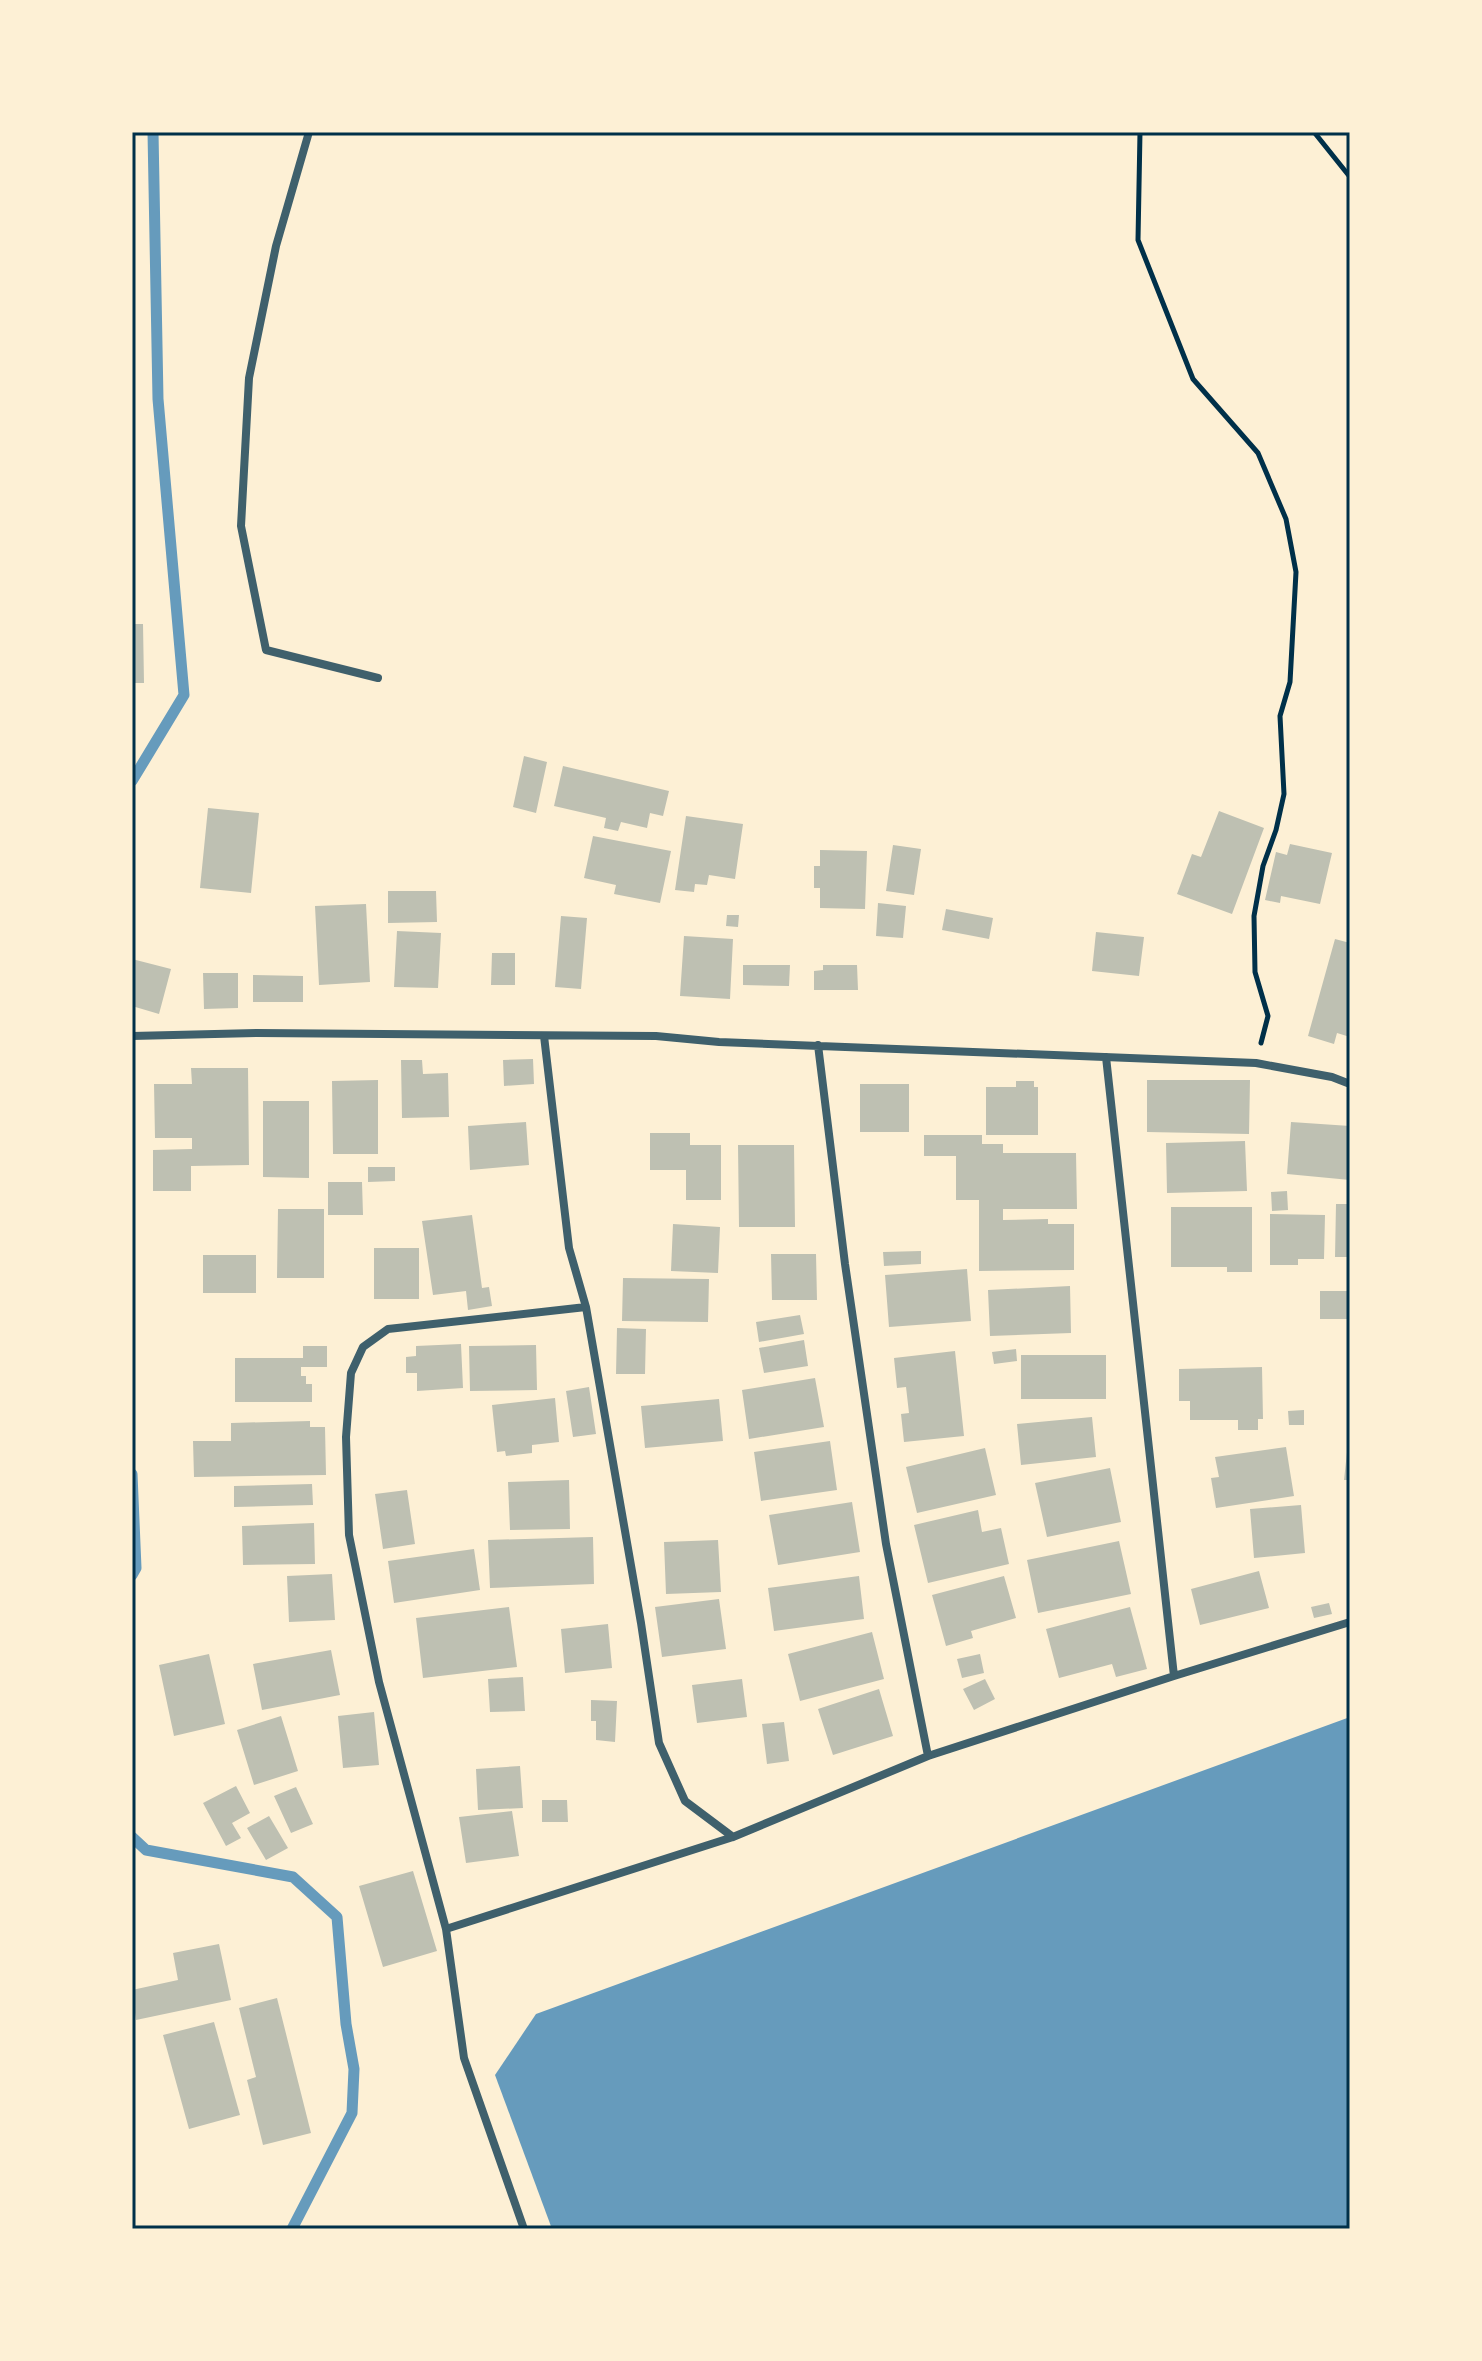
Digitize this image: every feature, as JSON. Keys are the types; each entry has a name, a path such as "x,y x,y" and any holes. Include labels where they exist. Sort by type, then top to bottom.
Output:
{"street":[{"path":"309,132 276,246 249,378 241,526 266,650 378,678"},
{"path":"132,1036 257,1033 656,1036 719,1042 1256,1063 1332,1077 1350,1084"},
{"path":"544,1036 569,1248 586,1307 659,1743 685,1801 733,1837"},
{"path":"818,1045 845,1264 886,1544 928,1756"},
{"path":"1106,1057 1174,1676"},
{"path":"524,2229 464,2058 446,1929 379,1682 349,1535 346,1437 351,1373 363,1347 388,1329 586,1307"},
{"path":"446,1929 733,1837 928,1756 1350,1622"}],"path":[{"path":"1140,132 1138,240 1193,379 1258,453 1286,519 1296,572 1290,682 1280,716 1284,794 1263,866 1254,916 1255,972 1268,1016 1256,1063"},
{"path":"1314,132 1350,177"}],"water":[{"path":"1350,1717 1350,2229 552,2229 495,2075 536,2014"}],"building":[{"path":"132,624 143,624 144,683 132,683"},
{"path":"524,756 547,762 536,813 513,807"},
{"path":"563,766 669,791 663,816 650,813 647,828 621,822 618,831 604,828 606,818 554,806"},
{"path":"208,808 259,813 251,893 200,888"},
{"path":"1219,811 1264,828 1232,914 1177,894 1192,854 1201,857"},
{"path":"686,816 743,824 735,879 709,875 707,885 695,884 694,892 675,890"},
{"path":"593,836 671,851 660,903 614,894 616,885 584,878"},
{"path":"1290,844 1332,853 1320,904 1281,896 1280,903 1265,900 1276,852 1287,855"},
{"path":"893,845 921,849 914,895 886,891"},
{"path":"820,850 867,851 865,909 820,908 820,888 814,888 814,866 820,866"},
{"path":"388,891 436,891 437,922 388,923"},
{"path":"878,903 906,906 903,938 876,936"},
{"path":"366,904 370,982 319,985 315,906"},
{"path":"946,909 993,918 989,939 942,930"},
{"path":"727,915 739,915 738,927 726,926"},
{"path":"561,916 587,918 581,989 555,987"},
{"path":"397,931 441,933 438,988 394,987"},
{"path":"1096,932 1144,937 1139,976 1092,971"},
{"path":"684,936 733,939 730,999 680,996"},
{"path":"1335,939 1350,943 1350,1037 1337,1033 1334,1044 1308,1036"},
{"path":"492,953 515,953 515,985 491,985"},
{"path":"132,959 171,969 159,1014 132,1006"},
{"path":"743,965 790,965 789,986 743,985"},
{"path":"823,965 857,965 858,990 814,990 814,971 823,970"},
{"path":"203,973 238,973 238,1008 204,1009"},
{"path":"253,975 303,976 303,1002 253,1002"},
{"path":"533,1059 534,1084 504,1086 503,1060"},
{"path":"401,1060 422,1060 423,1074 448,1073 449,1117 402,1118"},
{"path":"191,1068 248,1068 249,1165 191,1166 191,1191 153,1191 153,1150 192,1149 192,1138 155,1138 154,1084 192,1084"},
{"path":"378,1080 378,1154 333,1154 332,1081"},
{"path":"1147,1080 1250,1080 1249,1134 1147,1132"},
{"path":"1016,1081 1034,1081 1034,1087 1038,1087 1038,1135 986,1135 986,1087 1016,1087"},
{"path":"860,1084 909,1084 909,1132 860,1132"},
{"path":"263,1101 309,1101 309,1178 263,1177"},
{"path":"526,1122 529,1165 470,1170 468,1126"},
{"path":"1291,1122 1350,1126 1350,1180 1287,1174"},
{"path":"650,1133 690,1133 690,1145 721,1145 721,1200 686,1200 686,1170 650,1170"},
{"path":"924,1135 982,1135 982,1144 1003,1144 1003,1153 1076,1153 1077,1209 1003,1209 1003,1220 1048,1219 1048,1224 1074,1224 1074,1270 979,1271 979,1200 956,1200 956,1156 924,1156"},
{"path":"1245,1141 1247,1191 1167,1193 1166,1143"},
{"path":"738,1145 794,1145 795,1227 739,1227"},
{"path":"368,1167 395,1167 395,1181 368,1182"},
{"path":"328,1182 362,1182 363,1215 328,1215"},
{"path":"1287,1191 1288,1210 1272,1211 1271,1192"},
{"path":"1336,1204 1350,1204 1350,1257 1335,1257"},
{"path":"1171,1207 1252,1207 1252,1272 1227,1272 1227,1267 1171,1267"},
{"path":"278,1209 324,1209 324,1278 277,1278"},
{"path":"1270,1214 1325,1215 1324,1259 1298,1259 1298,1265 1270,1265"},
{"path":"472,1215 482,1288 489,1287 492,1306 468,1310 466,1291 433,1295 422,1221"},
{"path":"673,1224 720,1227 718,1273 671,1271"},
{"path":"374,1248 419,1248 419,1299 374,1299"},
{"path":"921,1251 921,1264 884,1266 883,1252"},
{"path":"771,1254 816,1254 817,1300 772,1300"},
{"path":"203,1255 256,1255 256,1293 203,1293"},
{"path":"967,1269 971,1321 889,1327 885,1275"},
{"path":"623,1278 709,1279 708,1322 622,1321"},
{"path":"1070,1286 1071,1333 990,1336 988,1290"},
{"path":"1320,1291 1350,1291 1350,1319 1320,1319"},
{"path":"800,1315 804,1334 759,1342 756,1322"},
{"path":"617,1328 646,1329 645,1374 616,1374"},
{"path":"804,1340 808,1366 764,1373 759,1348"},
{"path":"461,1344 463,1388 417,1391 417,1373 406,1373 406,1357 416,1356 416,1346"},
{"path":"536,1345 537,1390 470,1391 469,1346"},
{"path":"303,1346 327,1346 327,1367 301,1367 301,1376 306,1376 306,1384 312,1384 312,1402 235,1402 235,1358 303,1358"},
{"path":"1016,1349 1017,1361 994,1364 992,1352"},
{"path":"955,1351 964,1436 904,1442 901,1414 909,1413 906,1387 897,1388 894,1358"},
{"path":"1021,1355 1106,1355 1106,1399 1021,1399"},
{"path":"1262,1367 1263,1419 1258,1419 1258,1430 1238,1430 1238,1420 1190,1420 1190,1401 1179,1401 1179,1369"},
{"path":"815,1378 824,1427 749,1439 742,1390"},
{"path":"589,1387 596,1434 573,1437 566,1391"},
{"path":"555,1398 559,1442 532,1445 532,1453 506,1456 505,1451 497,1452 492,1405"},
{"path":"719,1399 723,1441 645,1448 641,1406"},
{"path":"1304,1410 1304,1425 1289,1425 1288,1411"},
{"path":"1092,1417 1096,1457 1021,1465 1017,1424"},
{"path":"310,1421 310,1427 325,1427 326,1475 194,1477 193,1441 231,1441 231,1423"},
{"path":"830,1441 837,1490 761,1501 754,1452"},
{"path":"1348,1443 1350,1480 1344,1480"},
{"path":"1286,1447 1294,1496 1216,1508 1211,1478 1219,1477 1215,1457"},
{"path":"985,1448 996,1495 917,1513 906,1467"},
{"path":"1110,1468 1121,1522 1047,1537 1035,1483"},
{"path":"569,1480 570,1529 510,1530 508,1482"},
{"path":"312,1484 313,1505 234,1507 234,1486"},
{"path":"407,1490 415,1544 383,1549 375,1494"},
{"path":"852,1502 860,1552 778,1565 769,1515"},
{"path":"1301,1505 1305,1553 1254,1558 1250,1509"},
{"path":"978,1510 982,1532 1001,1528 1009,1564 928,1583 914,1525"},
{"path":"314,1523 315,1564 243,1565 242,1526"},
{"path":"593,1537 594,1584 490,1588 488,1540"},
{"path":"718,1540 721,1592 666,1594 664,1542"},
{"path":"1119,1541 1131,1594 1038,1613 1027,1560"},
{"path":"474,1549 480,1590 394,1603 388,1561"},
{"path":"1259,1571 1269,1608 1200,1625 1191,1589"},
{"path":"332,1574 335,1620 289,1622 287,1576"},
{"path":"859,1576 864,1619 774,1631 768,1588"},
{"path":"1004,1576 1016,1618 971,1631 973,1638 946,1646 932,1595"},
{"path":"719,1599 726,1649 662,1657 655,1607"},
{"path":"1329,1603 1332,1614 1314,1618 1311,1607"},
{"path":"509,1607 517,1667 423,1678 416,1618"},
{"path":"1130,1607 1147,1669 1116,1677 1112,1664 1059,1678 1046,1629"},
{"path":"608,1624 612,1668 565,1673 561,1629"},
{"path":"872,1632 884,1679 800,1701 788,1654"},
{"path":"331,1650 340,1695 262,1710 253,1664"},
{"path":"209,1654 225,1724 174,1736 159,1665"},
{"path":"980,1654 984,1673 962,1678 957,1659"},
{"path":"523,1677 525,1711 490,1712 488,1679"},
{"path":"742,1679 747,1717 697,1723 692,1685"},
{"path":"985,1679 995,1699 974,1710 963,1689"},
{"path":"879,1689 893,1736 833,1755 818,1709"},
{"path":"591,1700 617,1701 615,1742 596,1740 596,1721 591,1721"},
{"path":"374,1712 379,1765 343,1768 338,1716"},
{"path":"281,1716 298,1771 254,1785 237,1730"},
{"path":"784,1722 789,1761 767,1764 762,1724"},
{"path":"520,1766 523,1808 478,1810 476,1769"},
{"path":"236,1786 250,1813 232,1823 241,1838 226,1846 203,1803"},
{"path":"296,1787 313,1824 291,1833 274,1796"},
{"path":"542,1800 567,1800 568,1822 542,1822"},
{"path":"512,1811 519,1856 466,1863 459,1817"},
{"path":"269,1816 288,1848 266,1860 247,1828"},
{"path":"413,1871 437,1951 383,1967 359,1886"},
{"path":"219,1944 231,2000 136,2020 132,1990 178,1980 173,1953"},
{"path":"277,1998 311,2133 263,2145 247,2080 256,2077 239,2008"},
{"path":"214,2022 240,2115 189,2129 163,2035"}],"waterway":[{"path":"132,781 184,695 158,399 153,132"},
{"path":"132,1474 136,1568 132,1575"},
{"path":"132,1837 146,1850 293,1877 337,1917 346,2024 354,2069 352,2113 292,2229"}]}
